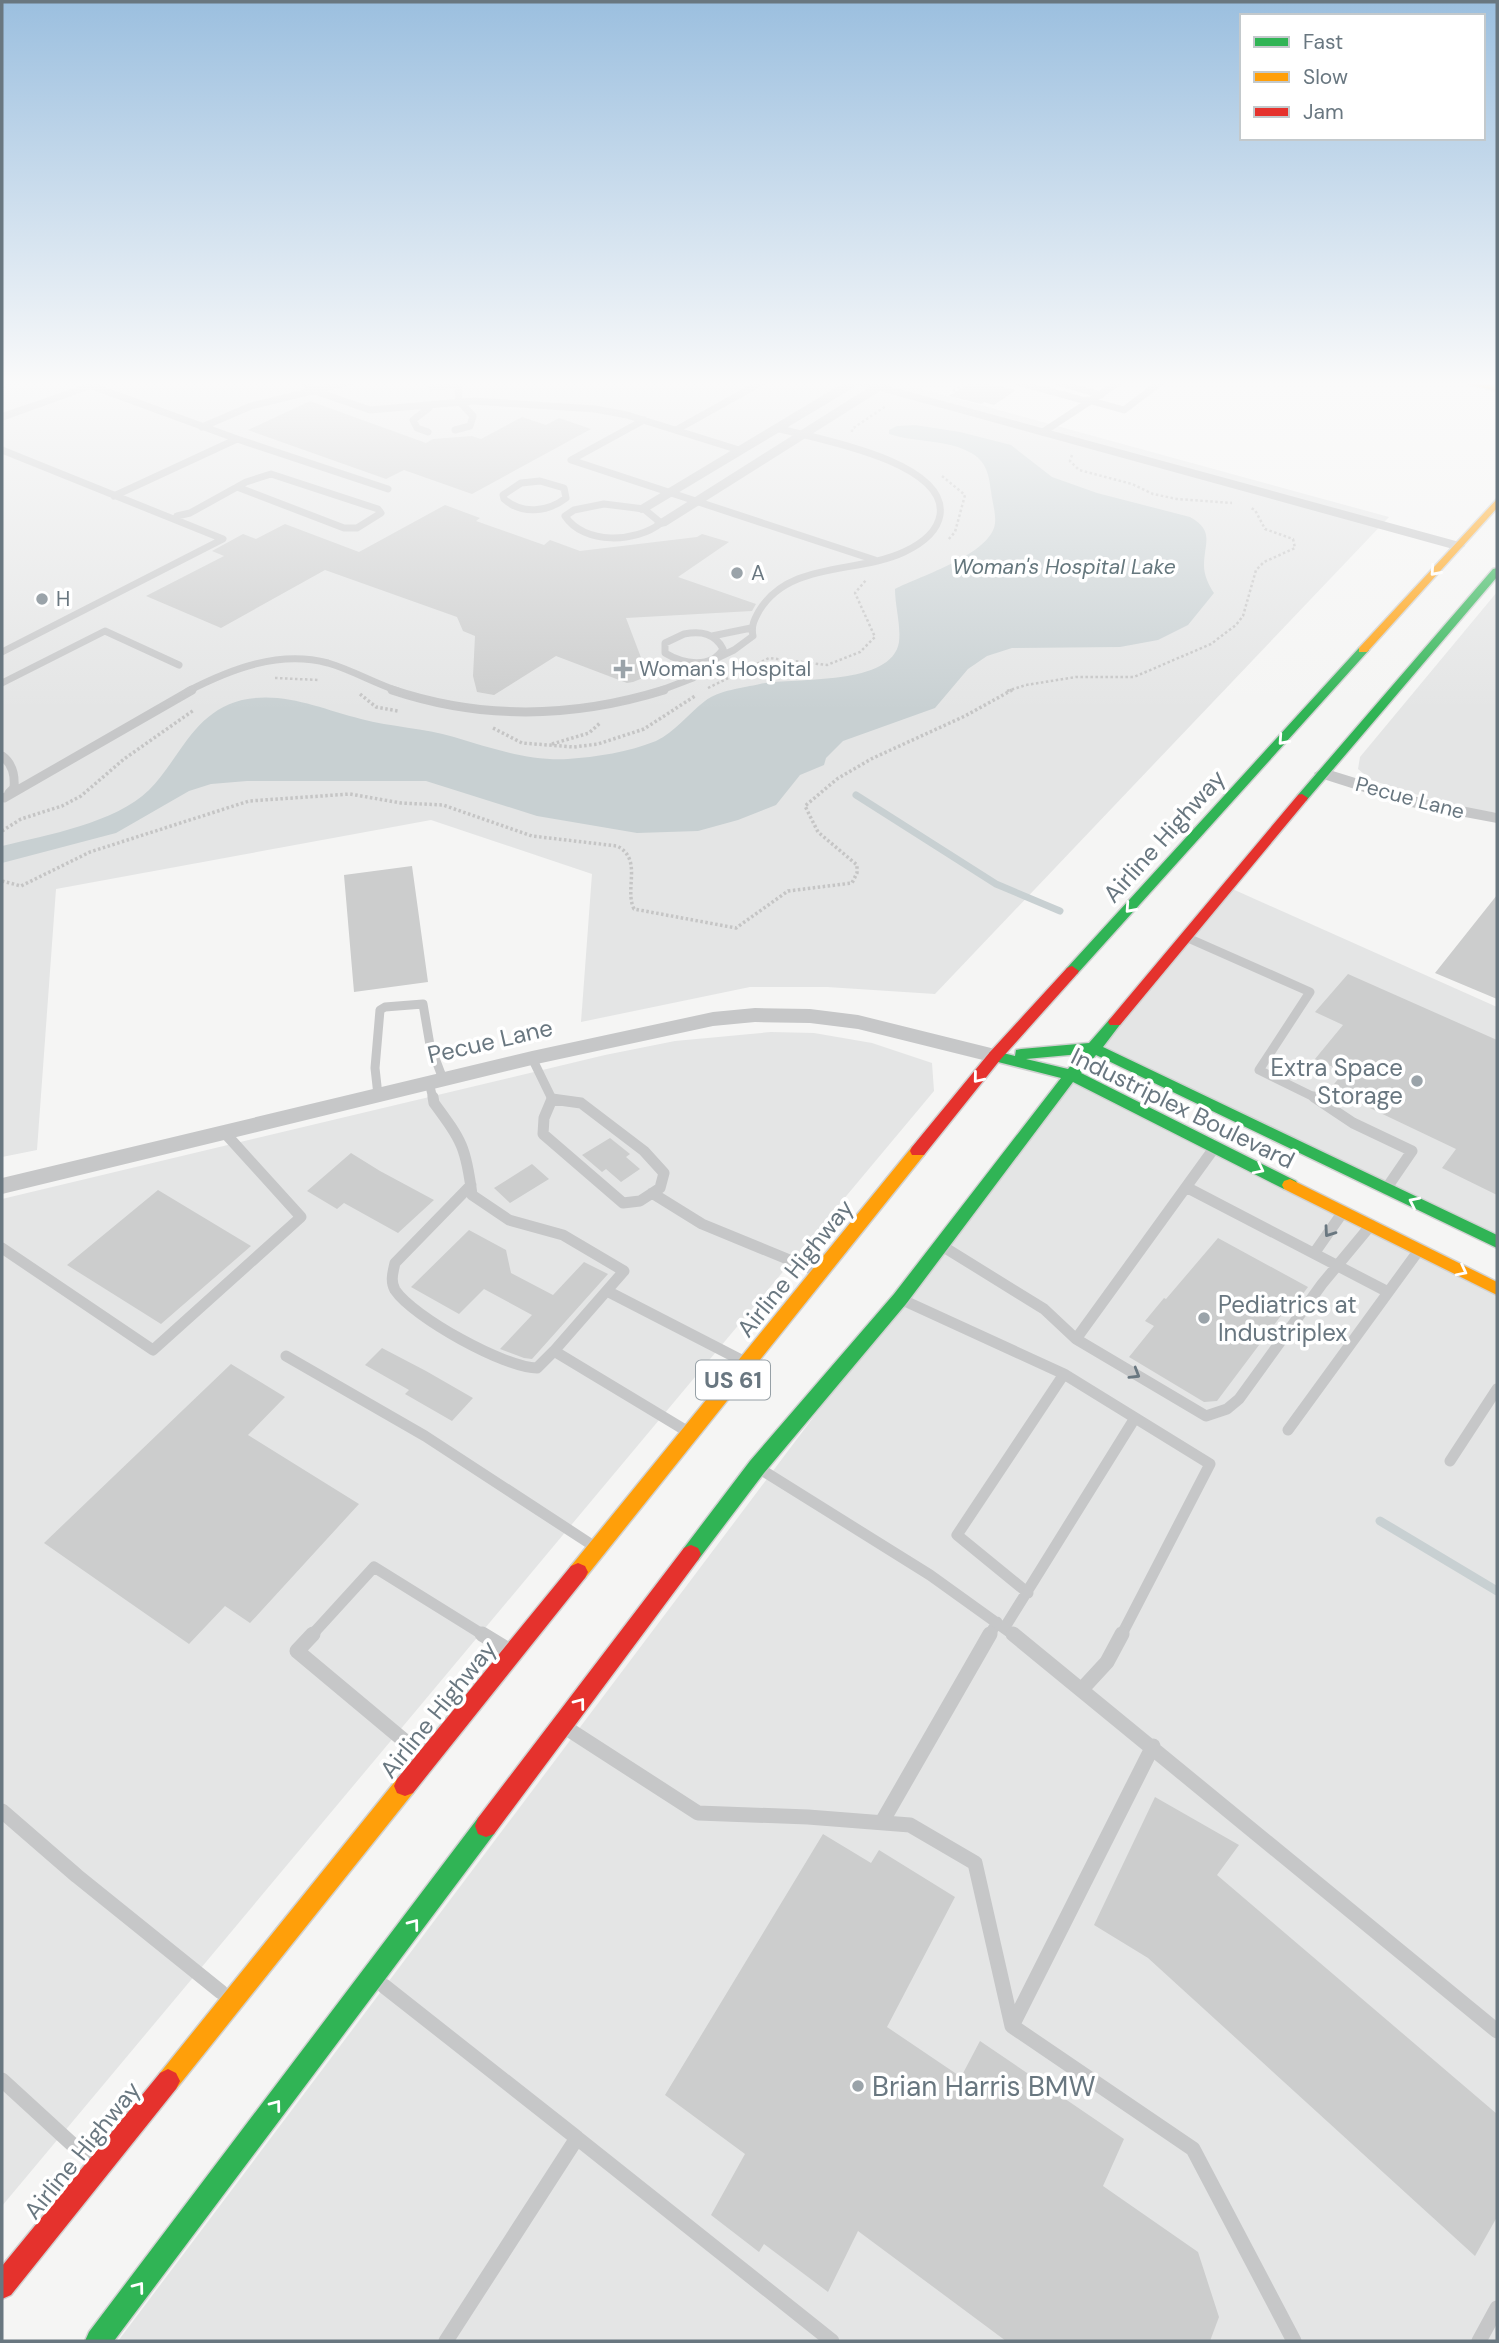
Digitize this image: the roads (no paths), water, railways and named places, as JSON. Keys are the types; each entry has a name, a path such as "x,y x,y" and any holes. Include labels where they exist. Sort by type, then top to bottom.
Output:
{"main road":[{"name":"Airline Highway","path":"2,2286 995,1056 1497,502"},
{"name":"US 61","path":"98,2341 757,1467 901,1299 1093,1048 1323,773 1497,571"},
{"name":"Industriplex Boulevard","path":"995,1056 1093,1048 1497,1242"},
{"name":"Industriplex Boulevard","path":"995,1056 1071,1075 1497,1289"}],"street":[{"path":"661,523 713,491"},
{"path":"1259,491 1458,546"},
{"path":"640,509 669,492"},
{"name":"Pecue Lane","path":"1323,773 1417,803 1497,818"},
{"name":"Pecue Lane","path":"2,1186 532,1058 713,1018 755,1015 810,1016 858,1022 995,1056"}],"lane":[{"path":"2,652 223,539 174,517 103,491"},
{"path":"114,496 124,491"},
{"path":"174,517 185,515 229,491"},
{"path":"248,491 344,528 357,528 380,516 378,509 328,491"},
{"path":"507,491 503,495 507,503 513,507 533,510 561,502 567,493 565,491"},
{"path":"3,799 195,688 216,677 258,664 294,659 331,662 422,699 461,707 535,714 568,711 636,698 677,685 701,674 715,658 723,649 718,639 695,632 677,635 665,643 665,653 677,661 697,663 715,658 748,641 753,636 751,628 763,605 789,583 818,572 900,554 926,539 939,520 941,504 933,491"},
{"path":"669,492 875,560"},
{"path":"604,504 653,513 661,523 654,530 600,537 578,531 570,526 565,516 574,510 604,504"},
{"path":"712,636 751,628"},
{"path":"2,683 105,631 179,665"},
{"path":"2,756 7,759 15,775 14,788 3,799"},
{"path":"1186,937 1310,992 1259,1070 1325,1102 1353,1124 1412,1151 1385,1189"},
{"path":"378,1095 375,1068 380,1010 385,1007 423,1004 426,1009 436,1081 434,1103 460,1138 467,1156 471,1185 472,1195 509,1220 563,1235 624,1271 540,1367 519,1365 447,1331 412,1307 395,1289 391,1276 395,1263 471,1185"},
{"path":"532,1058 552,1099 544,1118 543,1134 623,1203 640,1201 660,1188 664,1173 645,1151 581,1103 552,1099"},
{"path":"2,1248 153,1350 301,1217 224,1132"},
{"path":"1076,1339 1214,1147"},
{"path":"1186,1187 1388,1292"},
{"path":"652,1193 702,1224 820,1273"},
{"path":"1315,1252 1343,1212"},
{"path":"941,1245 1044,1309 1076,1339 1206,1416 1227,1409 1239,1399 1371,1225"},
{"path":"1289,1430 1419,1250"},
{"path":"607,1291 746,1363"},
{"path":"901,1299 1064,1374 1210,1464 1107,1662 1083,1688"},
{"path":"554,1351 691,1433"},
{"path":"286,1356 425,1436 597,1548"},
{"path":"1028,1593 957,1535 1064,1374"},
{"path":"1450,1461 1497,1389"},
{"path":"882,1822 1001,1624 1028,1593 1135,1419"},
{"path":"757,1467 930,1575 1001,1624 1083,1688 1497,2031"},
{"path":"427,1759 297,1651 374,1567 513,1653"},
{"path":"563,1726 698,1812 910,1825 975,1863 1012,2026 1193,2149 1294,2341"},
{"path":"1012,2026 1153,1746"},
{"path":"2,1811 77,1876 232,2001"},
{"path":"373,1978 832,2341"},
{"path":"2,2080 98,2167"},
{"path":"446,2341 577,2138"},
{"path":"1479,2341 1497,2308"}],"water":[{"name":"Woman's Hospital Lake","path":"991,491 1092,491 1190,517 1203,527 1205,533 1204,569 1214,593 1188,625 1158,640 1120,647 1012,648 987,656 968,669 935,708 843,741 826,758 824,765 800,775 776,805 738,820 698,831 637,833 537,816 426,781 247,781 211,784 189,791 116,833 2,863 2,846 80,826 135,801 160,778 199,726 225,706 242,700 288,699 372,722 443,734 510,753 568,759 612,753 656,741 705,701 724,692 775,682 839,677 879,667 892,656 899,642 895,589 953,563 982,545 991,534 995,523"}],"waterway":[{"path":"856,795 996,884 1060,911"},
{"path":"1380,1521 1497,1591"}],"place":[{"name":"A","path":"737,573"},
{"name":"H","path":"42,599"},
{"name":"Woman's Hospital","path":"623,669"},
{"name":"Extra Space Storage","path":"1417,1081"},
{"name":"Pediatrics at Industriplex","path":"1204,1318"},
{"name":"Brian Harris BMW","path":"858,2086"}]}
